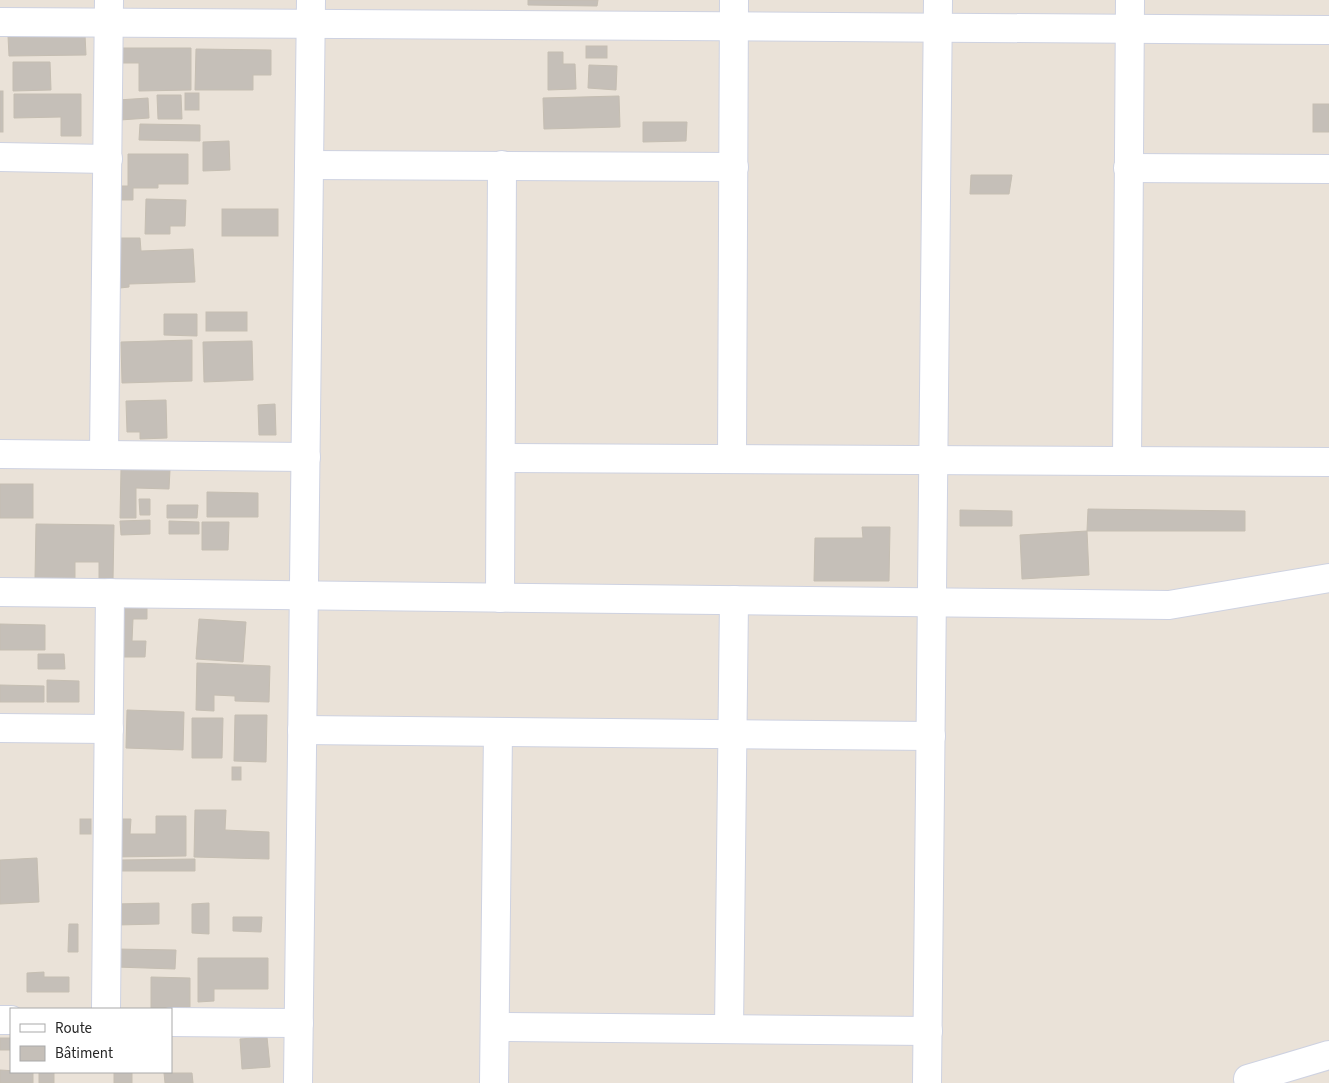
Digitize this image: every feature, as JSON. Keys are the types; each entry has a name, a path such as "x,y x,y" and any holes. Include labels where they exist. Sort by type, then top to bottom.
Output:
{"street":[{"path":"732,460 734,0"},
{"path":"927,1083 938,0"},
{"path":"1127,461 1130,0"},
{"path":"0,22 109,11 311,12 734,27 1329,30"},
{"path":"104,455 109,11"},
{"path":"298,1083 311,12"},
{"path":"0,157 108,158"},
{"path":"309,164 734,167"},
{"path":"500,598 502,166"},
{"path":"1128,168 1329,169"},
{"path":"0,454 306,457"},
{"path":"501,458 1329,462"},
{"path":"0,592 1169,605 1329,578"},
{"path":"106,1008 110,593"},
{"path":"729,1029 734,600"},
{"path":"0,728 109,729"},
{"path":"302,730 931,736"},
{"path":"494,1083 498,732"},
{"path":"172,1022 299,1023"},
{"path":"495,1027 928,1031"},
{"path":"1249,1083 1248,1079 1329,1055"}],"building":[{"path":"528,0 598,0 597,6 528,5"},
{"path":"85,35 86,55 9,56 8,36"},
{"path":"586,46 607,46 607,58 586,58"},
{"path":"115,48 191,48 191,90 139,91 139,63 115,63"},
{"path":"196,49 271,50 271,75 253,75 253,90 195,90"},
{"path":"548,52 563,52 563,64 575,64 576,89 548,90"},
{"path":"13,62 50,62 51,90 13,91"},
{"path":"589,65 617,66 616,90 588,88"},
{"path":"0,91 3,91 3,132 0,132"},
{"path":"185,93 199,93 199,110 185,110"},
{"path":"14,94 81,94 81,136 61,136 61,117 14,118"},
{"path":"157,95 181,95 182,119 158,119"},
{"path":"619,96 620,127 544,129 543,98"},
{"path":"148,98 149,118 120,120 118,100"},
{"path":"1313,104 1329,104 1329,132 1313,132"},
{"path":"643,122 687,122 686,141 643,142"},
{"path":"140,124 200,125 200,141 139,140"},
{"path":"229,141 230,170 203,171 203,142"},
{"path":"128,154 188,154 188,184 158,184 158,188 133,188 133,200 113,200 112,186 128,186"},
{"path":"971,175 1012,175 1009,194 970,194"},
{"path":"146,199 186,200 185,226 170,226 170,234 145,234"},
{"path":"222,209 278,209 278,236 222,236"},
{"path":"118,238 140,238 141,251 193,249 195,282 129,284 129,287 120,288"},
{"path":"206,312 247,312 247,331 206,331"},
{"path":"164,314 197,314 197,336 164,335"},
{"path":"192,340 192,381 122,383 121,342"},
{"path":"252,341 253,380 204,382 203,342"},
{"path":"166,400 167,438 140,439 140,432 127,432 126,401"},
{"path":"275,404 276,435 259,435 258,405"},
{"path":"121,469 170,470 169,489 136,488 136,518 120,518"},
{"path":"0,484 33,484 33,518 0,518"},
{"path":"207,492 258,493 258,517 207,517"},
{"path":"139,499 150,499 150,515 140,515"},
{"path":"167,505 198,505 197,518 167,518"},
{"path":"1088,509 1245,511 1245,531 1087,531"},
{"path":"960,510 1012,511 1012,526 960,526"},
{"path":"150,520 150,534 121,535 120,521"},
{"path":"169,521 199,522 199,534 169,534"},
{"path":"202,522 229,522 228,550 202,550"},
{"path":"36,524 114,525 113,580 99,579 99,562 75,562 75,579 35,578"},
{"path":"862,527 890,527 889,581 814,581 815,538 863,538"},
{"path":"1087,531 1089,575 1022,579 1020,535"},
{"path":"133,597 147,598 147,619 133,619 132,641 146,641 145,657 117,657 119,607 132,608"},
{"path":"199,619 246,622 243,662 196,659"},
{"path":"0,624 45,625 45,650 0,650"},
{"path":"38,654 64,654 65,669 38,669"},
{"path":"197,663 270,666 269,702 235,701 235,696 214,695 214,711 196,710"},
{"path":"47,680 79,681 79,702 47,702"},
{"path":"0,685 44,686 44,702 0,702"},
{"path":"127,710 184,712 183,750 126,748"},
{"path":"235,715 267,715 266,762 234,761"},
{"path":"192,718 223,718 222,758 192,758"},
{"path":"232,767 241,767 241,780 232,780"},
{"path":"195,810 226,810 225,830 269,832 269,859 194,857"},
{"path":"156,816 186,816 186,856 112,857 112,819 131,819 130,834 156,834"},
{"path":"80,819 91,819 91,834 80,834"},
{"path":"37,858 39,902 0,904 0,860"},
{"path":"195,859 195,871 121,871 121,860"},
{"path":"159,903 159,924 117,925 116,904"},
{"path":"209,903 209,934 192,933 192,904"},
{"path":"233,917 262,917 261,932 233,931"},
{"path":"69,924 78,924 78,952 68,952"},
{"path":"116,949 176,950 175,969 116,967"},
{"path":"198,958 268,958 268,989 214,989 214,1001 198,1002"},
{"path":"44,972 44,977 69,977 69,992 27,992 27,973"},
{"path":"151,977 190,978 190,1007 151,1008"},
{"path":"267,1037 270,1067 242,1069 240,1039"},
{"path":"0,1038 10,1038 10,1050 0,1050"},
{"path":"0,1070 10,1071 10,1073 33,1073 33,1083 0,1083"},
{"path":"39,1073 54,1073 54,1083 39,1083"},
{"path":"114,1073 132,1073 132,1083 114,1083"},
{"path":"164,1073 192,1073 193,1083 165,1083"}]}
